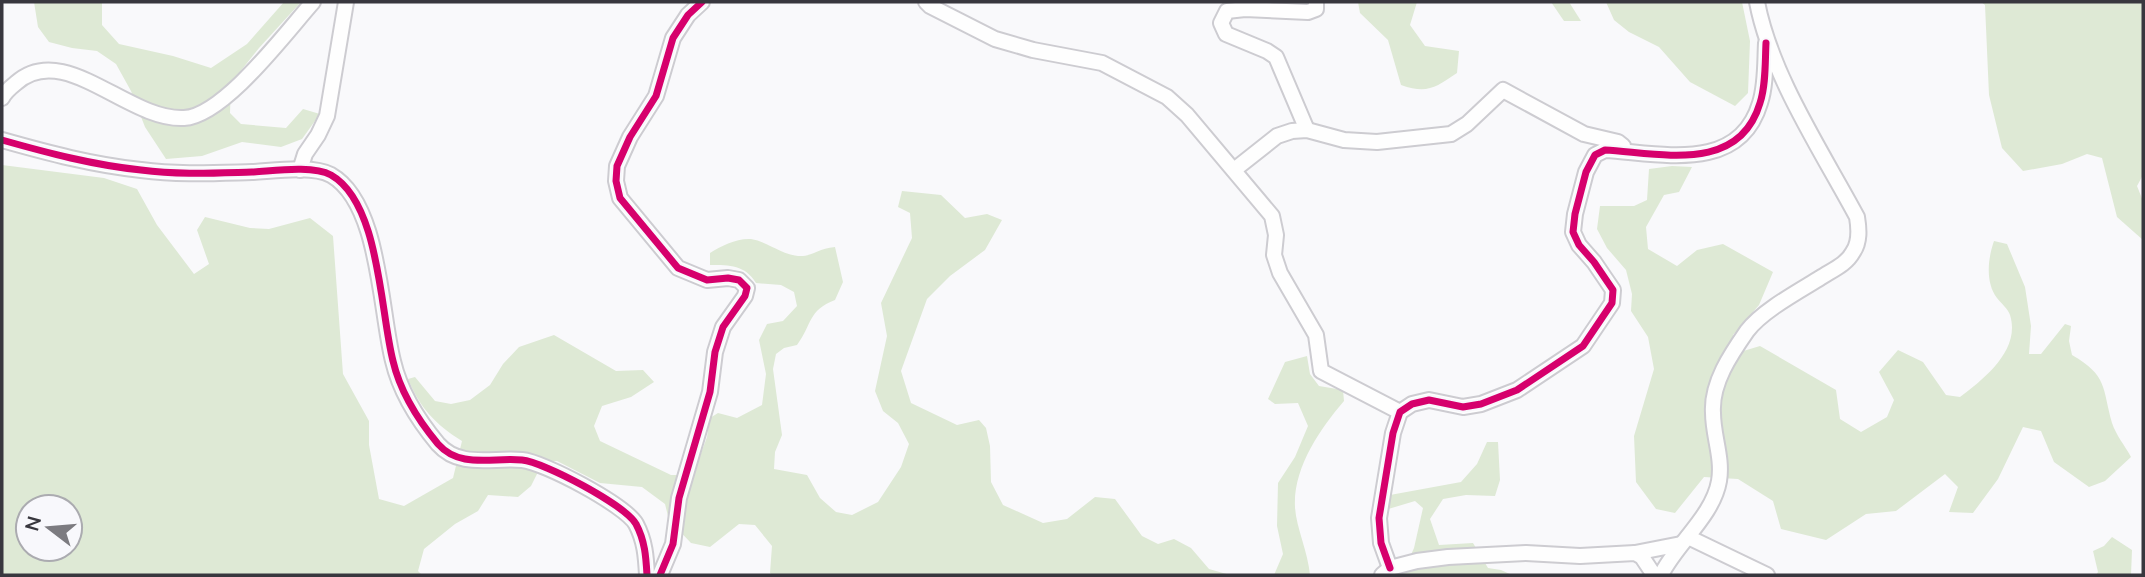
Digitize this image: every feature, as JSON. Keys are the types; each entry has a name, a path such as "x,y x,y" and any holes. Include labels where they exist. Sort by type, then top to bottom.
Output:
{"street":[{"path":"2,98 27,73 48,68 70,72 132,106 160,115 185,118 210,108 232,92 313,2"},
{"path":"300,170 305,153 327,116 346,2"},
{"path":"660,575 673,544 680,498 710,392 715,352 723,327 745,296 747,288 739,280 708,280 678,268 620,198 616,181 617,166 630,137 656,96 673,38 688,15 702,2"},
{"path":"926,2 995,38 1033,50 1102,63 1167,97 1187,115 1272,216 1276,235 1273,255 1280,273 1316,334 1321,371 1400,412"},
{"path":"1307,130 1276,57 1226,34 1221,23 1227,11 1245,9 1308,12 1316,9 1316,2"},
{"path":"1661,575 1715,494 1719,481 1720,459 1712,412 1716,390 1731,354 1750,327 1767,313 1845,263 1855,250 1859,231 1857,217 1766,43 1757,2"},
{"path":"1766,43 1761,101 1753,123 1741,136 1706,154 1677,157 1605,150 1595,155 1586,172 1573,232 1579,245 1594,261 1613,290 1612,303 1583,346 1517,390 1481,404 1463,407 1429,400 1412,404 1400,412 1392,433 1378,518 1386,572 1417,561 1487,554 1526,552 1580,556 1635,553 1684,540 1767,575"},
{"path":"1234,170 1277,136 1292,131 1307,130 1344,140 1377,142 1451,134 1467,124 1503,90 1584,134 1618,142 1629,151"},
{"path":"2,140 67,158 141,170 203,173 300,170 317,171 331,176 352,195 362,211 386,312 392,360 401,387 425,428 440,447 469,461 492,458 526,460 568,478 618,506 635,522 644,543 647,575"},
{"path":"1635,553 1654,575"}],"green space":[{"path":"34,2 102,2 102,25 119,44 211,68 247,44 284,2 301,2 231,83 230,113 241,124 286,128 303,109 320,114 302,139 281,147 242,142 202,156 166,159 145,127 131,91 116,64 97,51 49,42 38,27"},
{"path":"1358,2 1417,2 1410,25 1425,46 1459,51 1457,73 1430,88 1418,89 1401,85 1388,40 1360,13"},
{"path":"1551,2 1569,2 1581,21 1564,21"},
{"path":"1606,2 1742,2 1750,41 1748,93 1735,106 1690,82 1659,47 1629,32 1614,20"},
{"path":"1981,2 2143,2 2143,175 2137,186 2143,201 2143,240 2117,217 2102,158 2087,154 2062,164 2023,171 2002,148 1989,95 1985,5"},
{"path":"2,165 104,178 137,189 157,225 194,274 209,264 197,230 205,217 250,228 269,229 310,218 333,236 343,374 369,421 369,445 379,499 404,506 453,478 462,441 429,414 408,379 415,377 435,401 451,404 470,400 490,385 503,364 519,347 554,335 616,371 643,370 654,382 631,397 602,406 594,426 600,441 671,475 693,475 707,437 710,418 718,413 737,418 762,405 766,374 759,340 767,324 783,321 797,306 794,292 781,285 756,283 742,269 736,267 710,265 710,253 729,243 746,239 796,256 835,247 843,282 835,300 815,313 797,345 784,348 776,354 773,369 782,435 775,452 774,469 807,475 820,498 836,512 852,515 878,502 901,467 909,444 898,423 883,411 875,391 887,336 881,303 912,238 910,213 898,207 902,191 941,195 965,218 987,214 1002,220 985,250 950,276 927,299 901,371 911,403 957,425 979,420 986,428 990,446 991,482 1003,505 1043,523 1067,519 1095,497 1115,499 1142,536 1158,544 1174,539 1191,548 1209,569 1230,575 772,575 772,546 755,525 739,524 710,547 691,543 669,520 665,504 642,487 600,483 557,461 543,462 531,486 518,497 488,495 478,511 455,524 424,549 418,571 422,575 2,575"},
{"path":"1692,167 1679,192 1664,195 1646,227 1648,249 1677,266 1697,250 1723,244 1773,272 1759,305 1733,335 1740,352 1760,346 1836,390 1840,419 1861,432 1887,417 1894,400 1879,372 1898,350 1923,362 1946,395 1960,397 1998,362 2010,340 2012,328 2009,313 1993,292 1989,277 1994,241 2007,244 2025,287 2031,326 2029,354 2041,354 2065,324 2071,326 2069,341 2072,355 2098,376 2112,423 2131,457 2105,481 2089,487 2054,462 2041,431 2023,427 1998,479 1973,513 1949,512 1958,487 1945,474 1896,511 1866,514 1826,540 1781,529 1773,501 1738,479 1704,477 1675,513 1656,509 1636,482 1634,436 1654,369 1648,337 1631,311 1632,294 1626,270 1607,248 1597,229 1600,206 1634,206 1647,200 1649,169"},
{"path":"1307,356 1310,374 1319,386 1343,390 1344,401 1317,437 1298,478 1295,507 1310,575 1274,575 1283,554 1277,526 1278,483 1295,457 1308,426 1298,403 1275,404 1268,399 1285,362"},
{"path":"1487,442 1498,442 1500,480 1495,496 1466,495 1443,499 1430,519 1439,545 1473,543 1488,568 1512,575 1396,575 1403,573 1414,548 1423,508 1415,501 1385,510 1390,495 1461,482 1477,464"},
{"path":"2112,537 2132,550 2131,575 2096,575 2098,572 2093,551 2104,546"}],"cycle path":[{"path":"660,575 673,544 679,498 710,392 715,352 723,327 745,296 747,288 739,280 707,280 678,268 620,198 616,181 617,166 630,137 656,96 673,38 688,15 702,2"},
{"path":"1390,568 1381,543 1379,518 1393,433 1400,412 1412,404 1429,400 1463,407 1481,404 1517,390 1583,346 1612,303 1613,290 1579,245 1573,232 1586,172 1595,155 1605,150 1695,154 1716,150 1735,141 1750,126 1760,103 1766,43"},
{"path":"2,140 88,162 155,172 210,173 303,169 331,175 347,189 360,209 376,260 396,372 411,405 438,444 456,457 522,460 548,468 617,506 639,530 647,575"}]}
